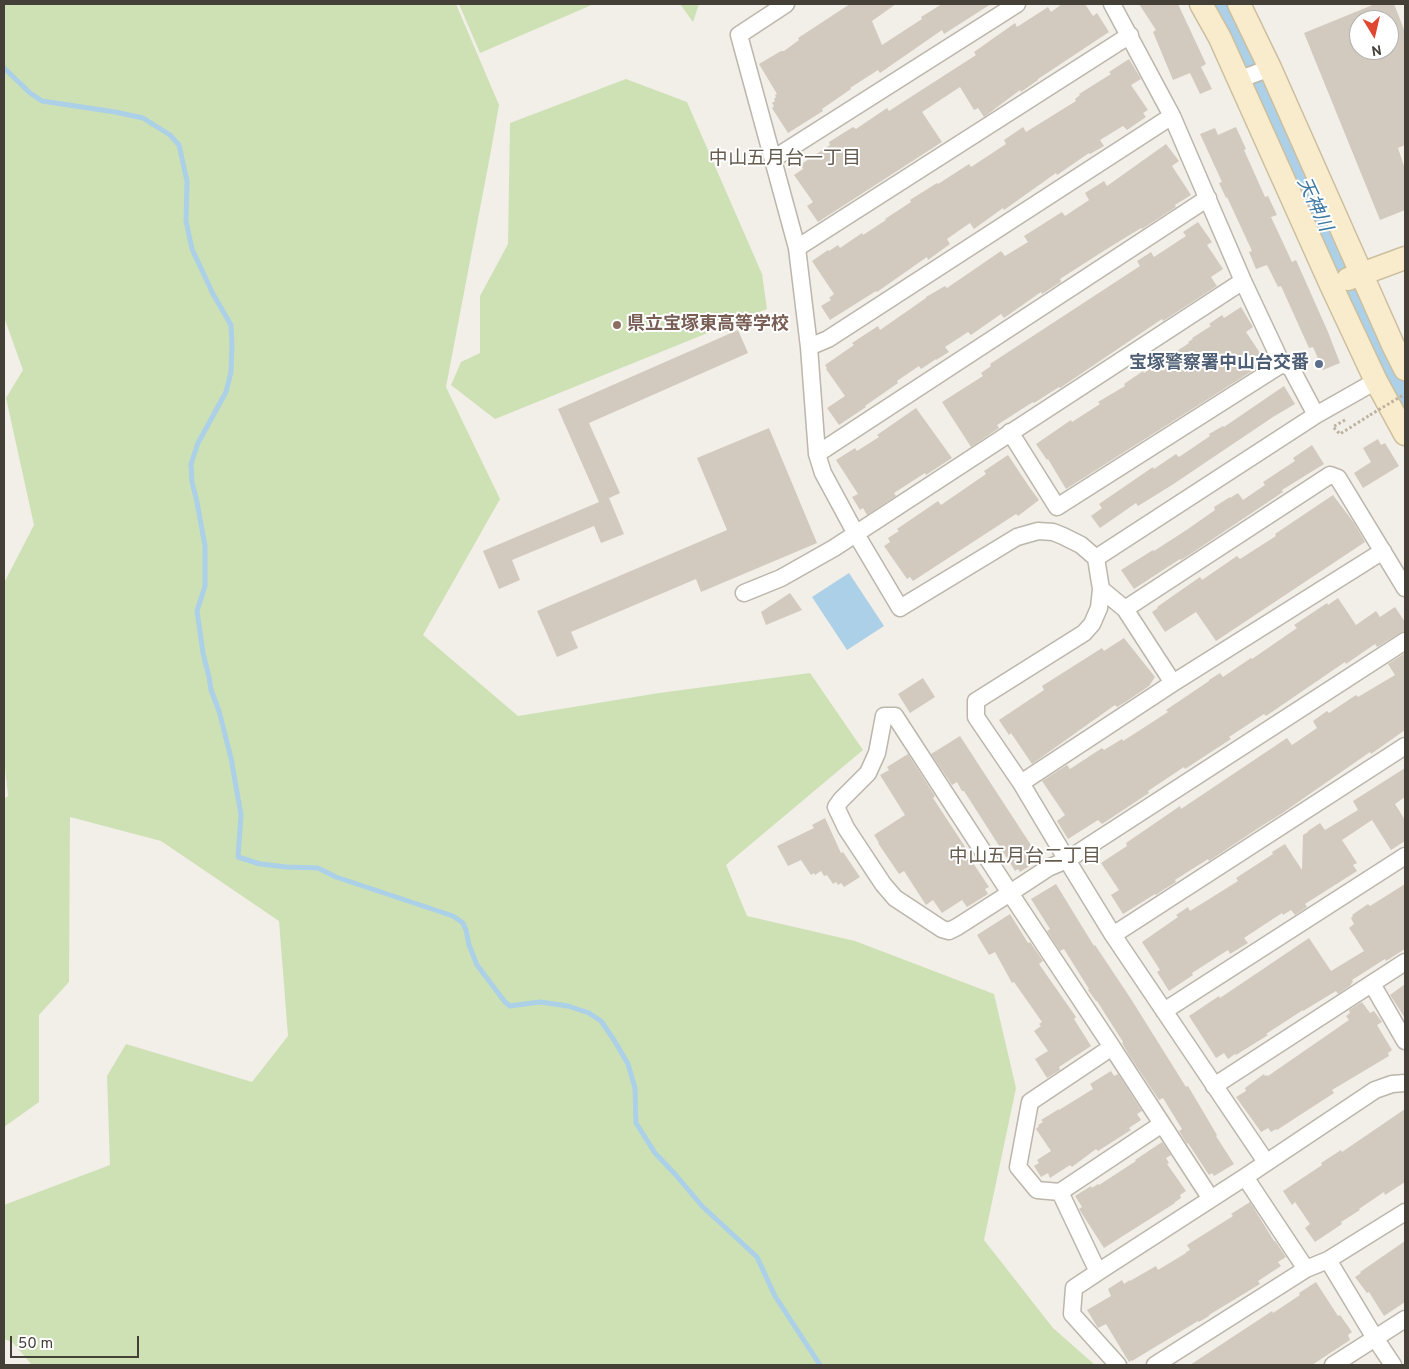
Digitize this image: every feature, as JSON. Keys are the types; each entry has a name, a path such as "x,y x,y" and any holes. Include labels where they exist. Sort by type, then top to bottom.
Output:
{"street":[{"path":"786,4 739,35 797,248 809,347 817,454 823,473 856,534 900,608 1017,538 1038,531 1053,532 1063,536 1081,545 1096,558 1101,589 1099,608 1092,624 1084,633 976,702 976,717 1021,782 1114,935 1266,1162"},
{"path":"773,159 1017,4"},
{"path":"1112,4 1172,116 1243,281 1282,364 1290,368 1316,415"},
{"path":"1201,4 1220,38 1238,80 1346,280 1393,345 1405,368"},
{"path":"1239,4 1270,68 1346,280 1376,381 1405,434"},
{"path":"797,248 1130,35"},
{"path":"1238,80 1270,68"},
{"path":"809,347 828,339 1172,116"},
{"path":"817,454 1208,198"},
{"path":"1346,280 1405,258"},
{"path":"744,593 781,578 834,548 1243,281"},
{"path":"1010,432 1057,508 1282,364"},
{"path":"1096,558 1316,415 1376,381"},
{"path":"1125,608 1330,475 1338,478 1405,588"},
{"path":"1021,782 1173,683 1383,551"},
{"path":"1101,589 1125,608 1173,683"},
{"path":"1211,1199 1010,893 895,716 884,716 877,753 868,773 836,807 846,828 883,884 895,898 942,929 949,931 1010,893 1048,868 1067,860 1405,641"},
{"path":"1114,935 1405,746"},
{"path":"1164,1011 1405,856"},
{"path":"1214,1086 1405,962"},
{"path":"1372,984 1405,1041"},
{"path":"1112,1047 1030,1102 1018,1166 1037,1190 1060,1192 1162,1124"},
{"path":"1118,1365 1072,1314 1074,1288 1375,1090 1392,1084 1405,1083"},
{"path":"1245,1177 1306,1269"},
{"path":"1060,1192 1098,1272"},
{"path":"1155,1365 1306,1269 1328,1260 1405,1212"},
{"path":"1328,1260 1393,1365"},
{"path":"1333,1365 1405,1319"}],"path":[{"path":"1347,418 1333,427 1340,434 1405,394"}],"green space":[{"path":"4,4 456,4 499,105 446,387 500,499 423,635 518,716 659,693 810,673 863,750 726,865 747,916 855,941 994,994 1016,1088 984,1240 1053,1328 1095,1365 32,1365 12,1342 4,1339 4,1205 110,1165 107,1076 126,1044 252,1082 288,1036 279,921 161,841 70,817 69,982 39,1015 39,1102 4,1127 4,799 8,796 4,758 4,583 34,525 6,398 23,370 4,317"},
{"path":"459,4 594,4 480,53"},
{"path":"680,4 699,4 693,22"},
{"path":"626,79 687,102 762,274 767,309 495,419 451,385 461,362 480,353 480,296 508,244 510,123"}],"water":[{"path":"849,573 884,626 847,650 812,597"}],"building":[{"path":"850,4 896,4 872,21 882,45 942,4 991,4 944,34 942,30 880,73 878,70 850,88 822,109 823,111 788,133 772,108 774,106 772,103 775,101 775,95 777,94 759,64 784,51 799,40 798,38"},
{"path":"1062,4 1085,4 1093,16 1097,13 1109,32 1021,92 1020,90 984,117 978,108 974,110 960,87 922,112 942,142 818,222 807,206 813,202 794,175 803,169 800,165 830,145 829,142 853,127 856,129 887,108 889,111 976,55 974,52 1015,23 1017,27 1048,7 1051,12"},
{"path":"1139,4 1178,4 1206,64 1201,67 1212,89 1200,94 1190,73 1173,80 1153,32 1156,30"},
{"path":"1375,4 1394,4 1396,10 1360,10"},
{"path":"1349,15 1349,60 1399,60 1399,17 1405,32 1405,145 1398,148 1405,169 1405,210 1380,220 1304,33"},
{"path":"1129,59 1141,79 1131,85 1148,110 1143,113 1146,117 1127,130 1123,126 1100,140 1104,146 1089,153 1057,175 1056,173 974,229 970,223 947,239 950,244 928,260 927,257 877,292 830,320 821,306 831,300 829,298 834,294 812,261 828,250 838,245 840,248 862,233 863,235 911,202 910,200 969,164 971,167 1006,144 1004,140 1023,127 1026,132 1076,101 1075,99 1079,94 1111,74 1109,72"},
{"path":"1236,127 1265,197 1268,196 1277,215 1271,217 1292,262 1296,260 1340,363 1323,370 1313,347 1309,348 1281,286 1278,287 1267,265 1256,269 1249,252 1252,251 1219,183 1222,182 1200,134 1215,128 1218,135"},
{"path":"1166,144 1179,161 1172,166 1191,195 1142,229 1060,279 1061,282 1042,294 1041,292 1004,318 1001,314 971,335 968,332 945,347 949,352 921,369 919,366 897,381 898,383 866,407 839,425 827,408 845,396 825,365 854,345 852,343 878,326 880,330 926,297 945,286 947,288 1001,251 1005,256 1028,242 1024,236 1062,212 1065,216 1089,200 1085,193 1104,181 1107,186"},
{"path":"1198,222 1212,242 1207,245 1223,269 1211,277 1217,286 1163,321 1162,319 1060,388 1033,402 997,425 999,428 971,447 942,402 983,376 981,373 991,366 990,364 1140,266 1137,261 1151,252 1154,257 1186,236 1183,232"},
{"path":"1241,307 1253,327 1246,332 1262,356 1253,362 1257,368 1066,489 1048,459 1036,444 1071,420 1072,422 1100,404 1098,402 1125,386 1124,384 1143,371 1144,373 1189,343 1192,338 1211,326 1209,324 1222,315 1224,318"},
{"path":"738,330 748,353 589,423 620,493 609,498 624,534 601,543 594,526 512,560 520,580 499,589 483,551 599,502 558,409"},
{"path":"1284,386 1295,404 1172,485 1138,506 1136,503 1100,528 1091,516 1102,508 1099,504 1153,467 1154,469 1176,454 1179,457 1210,436 1209,434 1224,427"},
{"path":"916,408 952,458 894,493 896,496 867,515 863,508 860,510 852,497 858,494 836,460 855,448 857,451 879,437 877,435"},
{"path":"769,428 817,543 701,592 696,579 571,632 578,648 557,657 537,611 727,530 697,458"},
{"path":"1378,439 1381,445 1385,443 1399,466 1363,488 1354,473 1371,462 1363,448"},
{"path":"1312,445 1324,464 1282,490 1283,492 1192,553 1134,589 1121,570 1188,529 1215,510 1214,507 1230,497 1238,493 1243,500 1265,485 1263,482 1295,461 1293,458"},
{"path":"1008,455 1039,500 1018,516 1016,514 913,581 910,577 907,579 884,546 890,542 888,538 899,531 897,529 938,501 941,505 986,474 984,471"},
{"path":"1333,495 1354,523 1365,542 1216,641 1196,612 1165,632 1152,612 1157,607 1200,577 1202,580 1237,556 1240,559"},
{"path":"790,593 802,610 766,625 761,612"},
{"path":"1338,598 1356,625 1376,611 1380,617 1395,607 1405,622 1405,631 1377,647 1375,644 1346,664 1345,662 1266,716 1264,714 1229,737 1231,739 1148,791 1149,793 1102,824 1098,820 1068,839 1057,821 1065,815 1042,781 1067,765 1070,769 1102,748 1104,750 1122,739 1123,741 1168,712 1166,710 1220,673 1223,677 1252,659 1297,628 1294,625"},
{"path":"1124,638 1155,677 1149,686 1117,707 1115,705 1032,764 1011,733 1009,735 999,720 1044,690 1042,686 1102,648 1104,651"},
{"path":"1405,653 1405,730 1209,861 1208,859 1175,880 1176,882 1156,895 1123,914 1111,895 1119,890 1101,863 1127,846 1126,843 1180,806 1181,809 1287,738 1292,745 1317,728 1313,721 1327,711 1329,713 1356,695 1358,697 1395,675 1388,664"},
{"path":"923,678 935,697 910,713 898,694"},
{"path":"960,736 1040,859 1020,872 1018,869 1015,871 964,791 962,791 957,782 952,785 931,754"},
{"path":"908,754 935,796 933,798 989,887 985,889 988,894 967,907 962,900 942,913 933,900 926,905 904,871 899,874 874,835 905,815 880,775 889,770 887,767"},
{"path":"1405,768 1405,797 1395,804 1405,820 1405,841 1391,850 1372,820 1342,840 1357,863 1353,865 1357,871 1305,904 1307,907 1295,915 1291,910 1283,915 1282,913 1244,938 1248,943 1230,954 1228,950 1192,973 1193,975 1169,991 1157,972 1160,970 1142,942 1178,917 1176,915 1188,907 1190,911 1238,881 1236,878 1285,844 1302,870 1303,835 1320,823 1325,830 1358,810 1353,801"},
{"path":"825,818 841,853 843,852 860,877 844,887 841,883 838,885 836,882 833,884 827,875 824,876 821,871 811,875 801,860 788,866 777,846 814,828 812,825"},
{"path":"1056,884 1186,1087 1188,1086 1234,1164 1214,1176 1212,1173 1209,1175 1187,1144 1179,1131 1182,1129 1163,1098 1159,1100 1129,1055 1097,1001 1088,990 1064,949 1060,951 1047,931 1050,929 1031,899"},
{"path":"1405,884 1405,949 1352,980 1351,985 1338,994 1336,991 1303,1010 1236,1055 1228,1059 1224,1053 1216,1058 1189,1016 1219,996 1220,998 1309,938 1331,971 1364,951 1349,928 1354,924 1351,918 1352,915"},
{"path":"1010,914 1028,943 1030,942 1043,961 1039,964 1076,1017 1074,1019 1091,1046 1059,1067 1060,1070 1047,1078 1035,1059 1048,1051 1034,1031 1041,1026 1039,1024 1042,1022 1014,982 1012,983 995,952 989,955 977,935"},
{"path":"1405,984 1405,1018 1390,995"},
{"path":"1362,1002 1370,1013 1374,1011 1382,1022 1377,1025 1392,1050 1388,1053 1389,1056 1332,1090 1334,1093 1277,1130 1271,1132 1268,1128 1261,1132 1236,1097 1246,1091 1245,1088 1264,1074 1268,1076 1349,1020 1346,1016 1350,1013 1349,1010"},
{"path":"1111,1071 1114,1076 1118,1074 1142,1111 1137,1114 1141,1120 1129,1128 1131,1130 1098,1151 1096,1149 1072,1167 1070,1165 1050,1178 1048,1173 1041,1177 1034,1166 1039,1163 1037,1160 1051,1151 1036,1129 1043,1122 1041,1120 1093,1089 1090,1084"},
{"path":"1405,1109 1405,1182 1385,1195 1384,1192 1315,1242 1305,1228 1310,1224 1295,1202 1292,1205 1283,1191 1322,1165 1321,1163 1341,1150 1342,1152"},
{"path":"1162,1142 1171,1155 1166,1158 1169,1163 1167,1164 1186,1191 1180,1195 1181,1198 1175,1203 1104,1248 1079,1209 1082,1207 1075,1196 1091,1186 1092,1188 1099,1185"},
{"path":"1250,1202 1286,1257 1278,1262 1281,1266 1258,1281 1260,1284 1129,1362 1106,1324 1098,1328 1087,1310 1111,1296 1108,1289 1122,1280 1124,1284 1156,1266 1158,1270 1186,1253 1190,1250 1187,1245 1233,1216 1231,1214"},
{"path":"1405,1241 1405,1302 1384,1316 1369,1292 1367,1293 1355,1277"},
{"path":"1316,1282 1338,1316 1340,1315 1352,1332 1348,1335 1350,1340 1312,1365 1190,1365 1272,1311 1273,1313"}],"waterway":[{"name":"天神川","path":"1221,4 1240,42 1394,387 1405,406"},
{"path":"4,68 30,93 42,101 143,118 170,135 179,145 187,181 186,221 192,249 213,294 231,325 231,372 226,392 198,443 191,464 192,482 205,546 205,586 197,611 203,653 211,690 219,711 231,758 241,815 238,857 260,864 318,868 336,877 453,916 463,923 477,965 510,1006 540,1002 568,1006 589,1013 601,1021 628,1064 635,1088 636,1123 655,1153 702,1206 757,1257 775,1296 820,1365"}],"place":[{"name":"県立宝塚東高等学校","path":"617,325"},
{"name":"宝塚警察署中山台交番","path":"1319,364"}],"district":[{"name":"中山五月台一丁目","path":"785,160"},
{"name":"中山五月台二丁目","path":"1025,858"}]}
